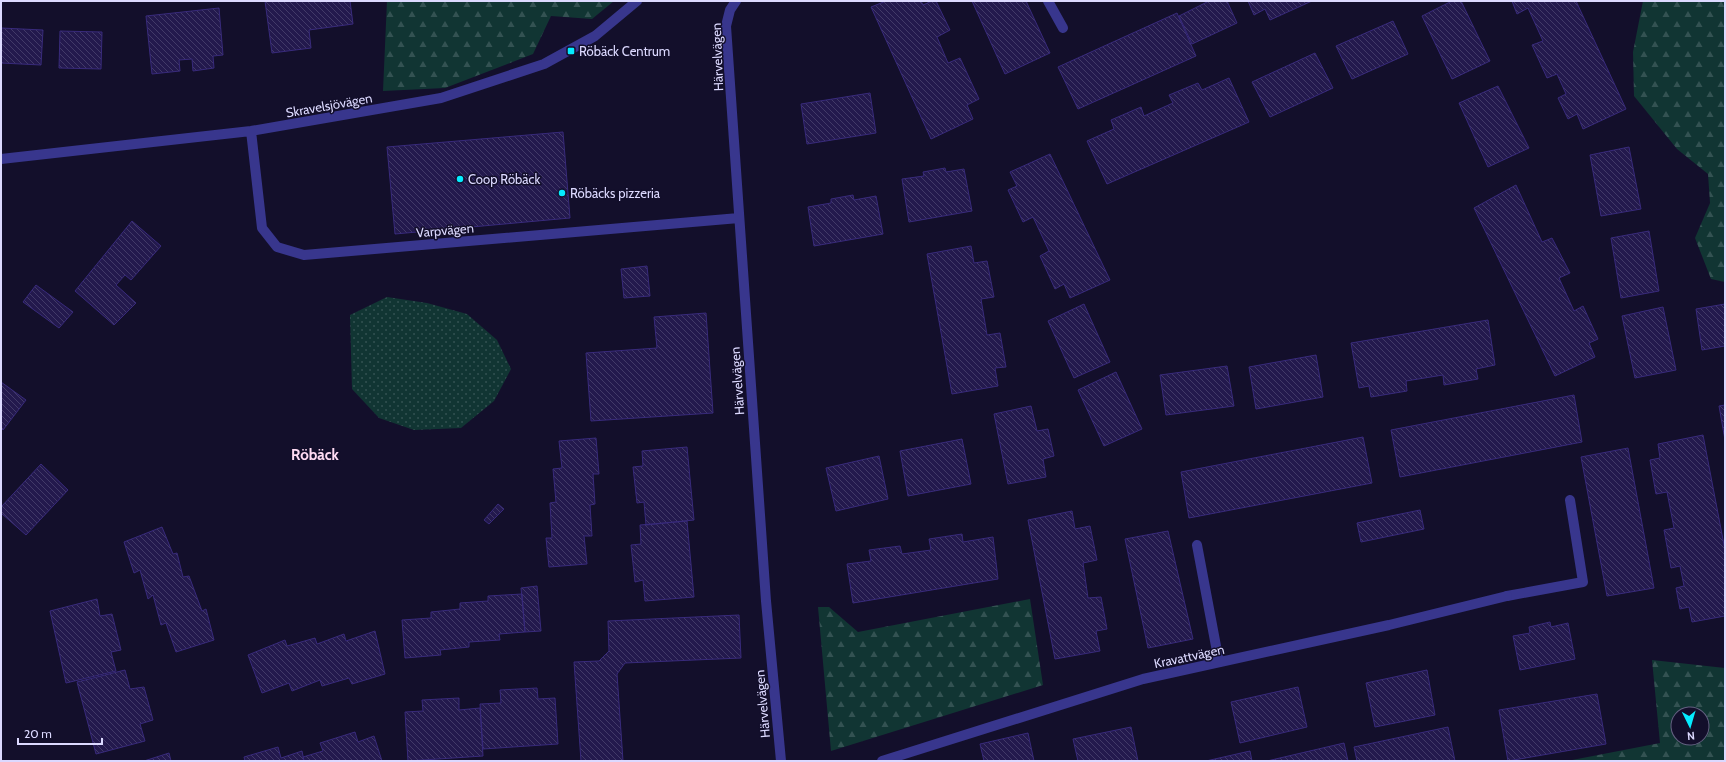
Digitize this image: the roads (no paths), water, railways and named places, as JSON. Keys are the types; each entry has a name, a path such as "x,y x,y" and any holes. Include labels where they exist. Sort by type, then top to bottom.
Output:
{"street":[{"name":"Skravelsjövägen","path":"1,159 251,131 440,98 544,64 595,36 637,1"},
{"name":"Härvelvägen","path":"736,1 730,10 726,26 738,218 766,601 781,761"},
{"path":"1048,1 1063,28"},
{"name":"Varpvägen","path":"251,131 262,228 277,247 304,255 738,218"},
{"name":"Kravattvägen","path":"882,761 899,754 1143,679 1389,626 1508,596 1583,582 1570,500"},
{"path":"1197,545 1219,662"}],"place":[{"name":"Röbäck Centrum","path":"571,51"},
{"name":"Coop Röbäck","path":"460,179"},
{"name":"Röbäcks pizzeria","path":"562,193"}],"district":[{"name":"Röbäck","path":"315,455"}]}
